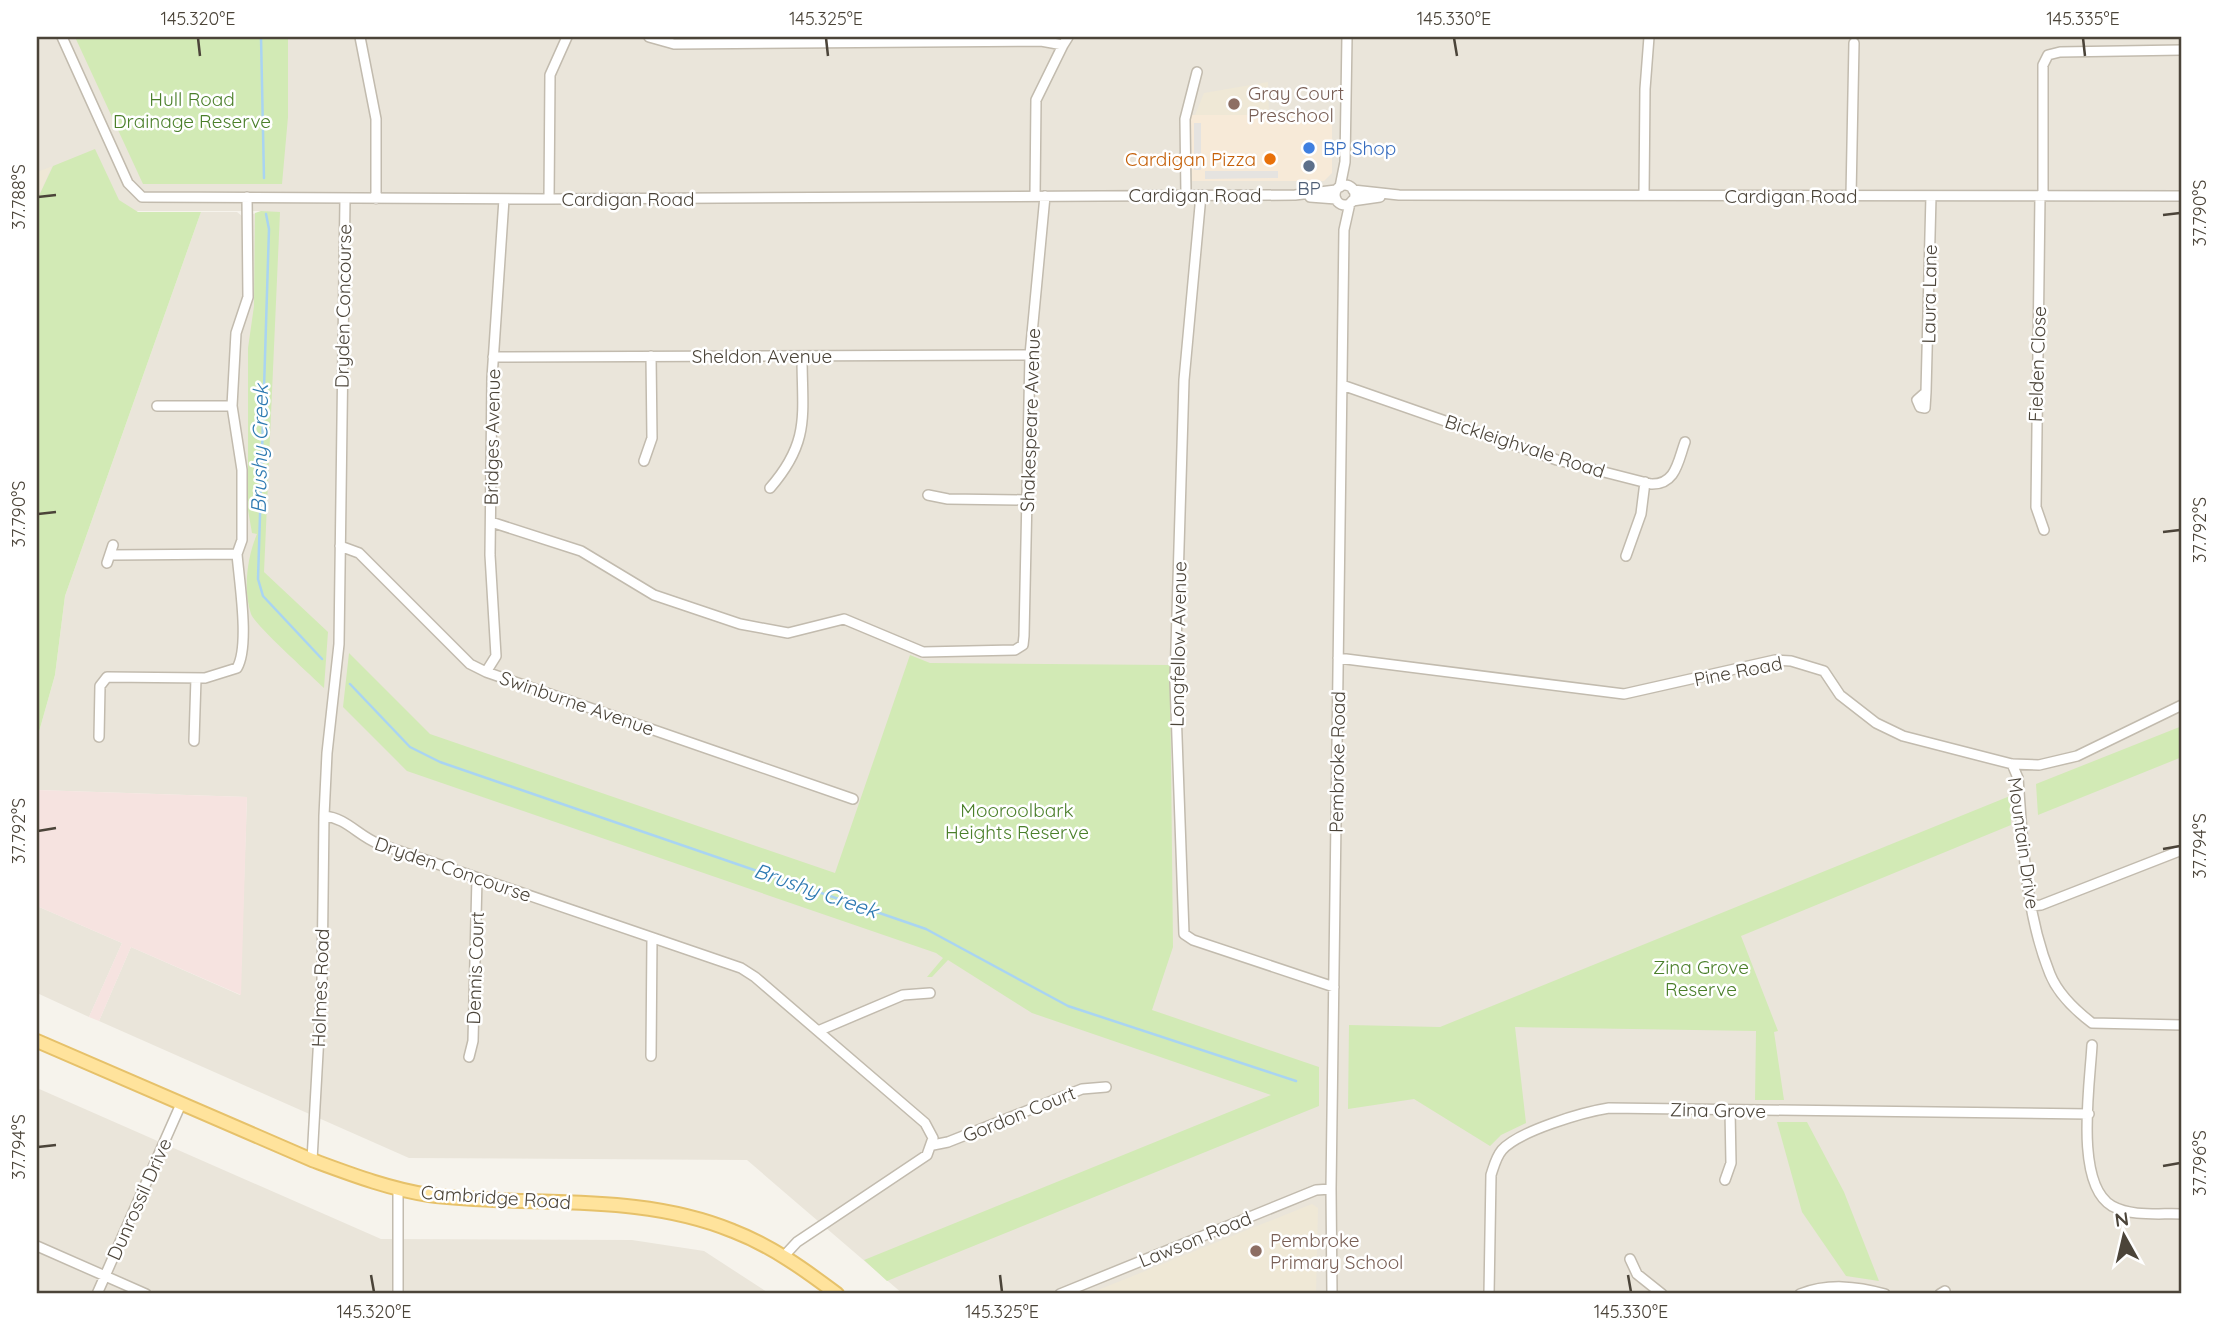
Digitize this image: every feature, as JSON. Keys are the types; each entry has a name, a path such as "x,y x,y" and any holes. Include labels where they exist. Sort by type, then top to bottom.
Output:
{"main road":[{"name":"Cambridge Road","path":"37,1041 312,1160 398,1189 462,1198 651,1209 719,1225 784,1256 837,1294"}],"street":[{"name":"Cardigan Road","path":"62,37 133,191 142,197 154,198 549,199 1342,193 2182,196"},
{"path":"360,37 376,119 376,199"},
{"path":"549,199 550,75 567,37"},
{"path":"649,37 674,44 791,40 1065,41"},
{"name":"Pembroke Road","path":"1332,1294 1331,1189 1344,230 1342,193 1347,37"},
{"path":"1644,195 1645,89 1649,37"},
{"name":"Shakespeare Avenue","path":"491,522 581,551 654,595 740,624 789,633 844,619 923,652 936,654 1002,652 1023,645 1030,355 1040,196 1036,100 1065,41"},
{"path":"1851,196 1854,43"},
{"name":"Fielden Close","path":"2044,530 2036,507 2035,484 2043,65 2048,55 2060,52 2182,50"},
{"path":"1185,195 1185,119 1197,72"},
{"name":"Cardigan Road","path":"1342,193 1351,202 1399,195"},
{"name":"Pembroke Road","path":"1342,193 1351,202 1344,230"},
{"name":"Longfellow Avenue","path":"1201,195 1184,380 1175,681 1184,934 1193,940 1334,987"},
{"name":"Laura Lane","path":"1926,392 1931,196"},
{"path":"99,737 100,686 107,677 196,678 228,673 239,665 242,630 237,554 242,540 242,470 232,406 235,389 235,341 248,297 247,197"},
{"name":"Dryden Concourse","path":"345,199 339,653 327,753 324,816 345,821 371,841 748,972 925,1123 932,1133 933,1145"},
{"name":"Bridges Avenue","path":"486,672 496,656 491,522 494,357 504,199"},
{"name":"Sheldon Avenue","path":"494,357 1030,355"},
{"path":"644,460 652,438 651,356"},
{"path":"770,488 781,475 801,440 802,356"},
{"name":"Bickleighvale Road","path":"1342,384 1557,460 1645,482"},
{"path":"157,406 232,406"},
{"path":"1626,556 1641,514 1645,482 1661,484 1672,478 1685,442"},
{"path":"928,495 948,499 1027,500"},
{"name":"Swinburne Avenue","path":"340,546 359,552 470,664 486,672 853,799"},
{"path":"111,554 237,554"},
{"name":"Pine Road","path":"1338,658 1624,694 1775,660 1791,661 1824,671 1840,695 1876,723 1903,736 2012,764 2039,765 2077,757 2182,705"},
{"path":"194,741 196,678"},
{"name":"Mountain Drive","path":"2012,764 2018,778 2025,881 2050,975 2073,1008 2092,1023 2182,1025"},
{"name":"Holmes Road","path":"312,1160 322,981 324,816"},
{"path":"2032,905 2041,905 2182,850"},
{"name":"Dennis Court","path":"469,1057 474,1030 477,878"},
{"path":"651,1056 652,938"},
{"path":"818,1031 904,995 930,993"},
{"path":"2092,1045 2088,1168 2102,1198 2111,1205 2134,1213 2182,1214"},
{"name":"Gordon Court","path":"933,1145 947,1142 1082,1089 1106,1087"},
{"name":"Dunrossil Drive","path":"97,1294 181,1104"},
{"name":"Zina Grove","path":"1489,1294 1491,1174 1503,1149 1533,1133 1592,1111 1609,1108 2089,1114"},
{"path":"1725,1180 1731,1163 1730,1111"},
{"path":"784,1256 797,1242 923,1158 933,1145"},
{"path":"398,1189 398,1294"},
{"name":"Lawson Road","path":"1060,1294 1317,1190 1331,1189"},
{"path":"37,1246 146,1294"},
{"path":"1630,1259 1637,1274 1662,1294"},
{"path":"1800,1294 1837,1286 1861,1287 1885,1294"}],"shaded area":[{"path":"37,37 2182,37 2182,1294 903,1294 747,1160 409,1158 99,1021 131,947 240,995 247,797 37,790 37,739 55,675 65,596 201,212 237,212 242,216 267,211 37,211"},
{"name":"Gray Court Preschool","path":"1268,82 1269,115 1195,115 1204,93"},
{"path":"1332,114 1332,173 1324,181 1192,181 1191,115"},
{"path":"1194,123 1201,123 1201,170 1194,170"},
{"path":"52,166 37,200 37,172"},
{"path":"1205,171 1278,171 1278,178 1205,179"},
{"path":"37,790 247,797 241,995 131,947 99,1021 89,1017 122,943 37,906"},
{"path":"37,906 122,943 89,1017 37,993"},
{"path":"37,1088 381,1239 632,1240 704,1251 770,1294 37,1294"},
{"name":"Pembroke Primary School","path":"1312,1204 1318,1208 1316,1294 1088,1294"}],"green space":[{"name":"Hull Road Drainage Reserve","path":"75,37 288,37 288,117 282,184 143,184"},
{"path":"95,149 119,200 138,212 201,212 65,596 55,675 37,739 37,200 53,166"},
{"path":"280,212 264,572 328,632 324,688 255,620 247,595 249,563 257,534 252,533 248,510 248,348 254,306 255,213"},
{"name":"Mooroolbark Heights Reserve","path":"349,653 430,734 835,873 910,655 930,663 1170,665 1173,947 1152,1010 1319,1067 1319,1106 887,1281 864,1260 1271,1095 1032,1013 948,960 932,977 927,977 943,958 936,953 407,771 343,707"},
{"path":"2182,726 2182,757 2038,815 2036,784"},
{"name":"Zina Grove Reserve","path":"2010,796 2011,825 1741,936 1778,1031 1774,1032 1784,1100 1755,1100 1756,1031 1515,1027 1526,1123 1501,1135 1490,1146 1414,1099 1348,1109 1349,1025 1440,1027"},
{"path":"1777,1122 1807,1122 1844,1192 1879,1281 1846,1276 1802,1212"}],"waterway":[{"name":"Brushy Creek","path":"261,37 264,178"},
{"name":"Brushy Creek","path":"266,214 269,229 258,579 263,596 322,659"},
{"name":"Brushy Creek","path":"350,684 410,747 440,762 926,929 1068,1006 1296,1081"}],"place":[{"name":"Gray Court Preschool","path":"1234,104"},
{"name":"BP Shop","path":"1309,148"},
{"name":"Cardigan Pizza","path":"1270,159"},
{"name":"BP","path":"1309,166"},
{"name":"Pembroke Primary School","path":"1256,1251"}]}
